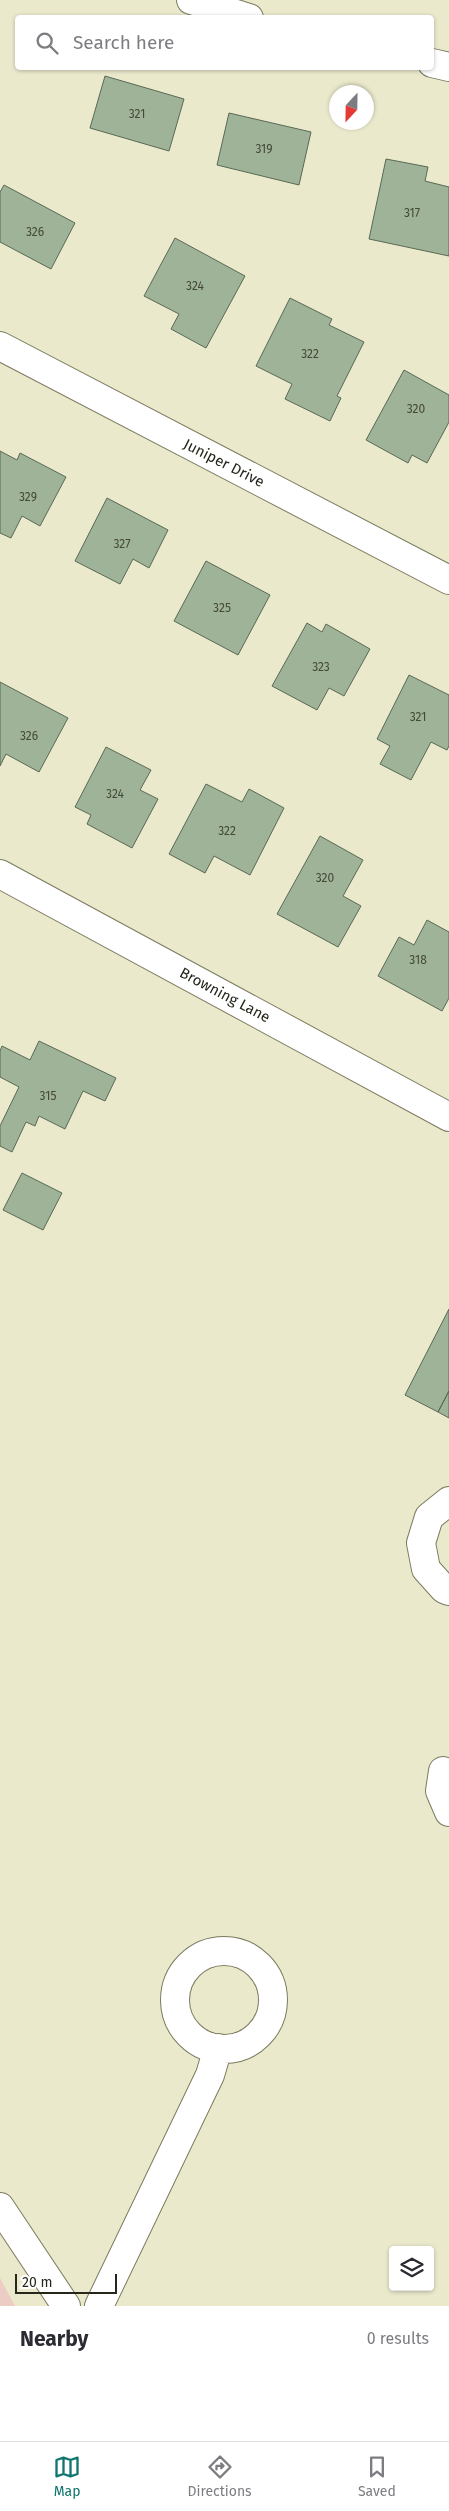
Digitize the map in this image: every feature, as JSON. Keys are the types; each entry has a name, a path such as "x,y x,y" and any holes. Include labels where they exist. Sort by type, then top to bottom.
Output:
{"street":[{"path":"191,0 240,15"},
{"path":"434,63 449,66"},
{"name":"Juniper Drive","path":"0,346 449,580"},
{"name":"Browning Lane","path":"0,874 449,1117"},
{"path":"449,1501 430,1517 421,1543 426,1569 444,1589 449,1590"},
{"path":"443,1771 440,1791 449,1812"},
{"path":"99,2306 210,2075 218,2048"},
{"path":"0,2207 66,2306"}],"shaded area":[{"path":"0,2278 15,2306 0,2306"}],"building":[{"path":"105,76 184,99 169,151 90,128"},
{"path":"229,113 311,132 299,185 217,165"},
{"path":"386,159 428,167 425,181 449,187 449,256 369,239"},
{"path":"4,185 75,223 51,269 0,242 0,192"},
{"path":"175,238 245,276 206,348 171,329 179,314 144,296"},
{"path":"290,298 332,319 329,325 364,342 337,396 341,398 330,421 285,399 292,384 256,366"},
{"path":"404,370 449,395 449,422 427,463 412,455 408,463 366,440"},
{"path":"0,451 17,460 20,453 66,477 40,526 22,516 11,538 0,533"},
{"path":"107,498 168,530 149,568 133,559 120,584 75,561"},
{"path":"206,561 270,595 238,655 174,621"},
{"path":"307,623 322,632 326,624 370,649 344,696 329,688 317,710 272,686"},
{"path":"409,675 449,695 449,746 447,750 431,742 411,780 380,764 390,746 377,739"},
{"path":"0,682 68,718 39,772 6,754 0,766"},
{"path":"106,747 151,770 140,790 158,799 132,848 87,824 91,815 75,807"},
{"path":"206,784 242,802 249,789 284,808 250,875 214,856 205,873 169,854"},
{"path":"320,836 363,860 343,896 361,906 338,947 277,914"},
{"path":"427,920 449,932 449,998 442,1011 378,976 399,937 414,945"},
{"path":"39,1041 116,1078 105,1101 83,1091 65,1129 39,1116 35,1126 26,1122 12,1152 0,1146 0,1126 19,1087 0,1077 0,1051 2,1046 30,1060"},
{"path":"22,1173 62,1193 43,1230 3,1210"},
{"path":"449,1309 449,1391 438,1412 405,1395"},
{"path":"449,1391 449,1418 438,1412"}]}
